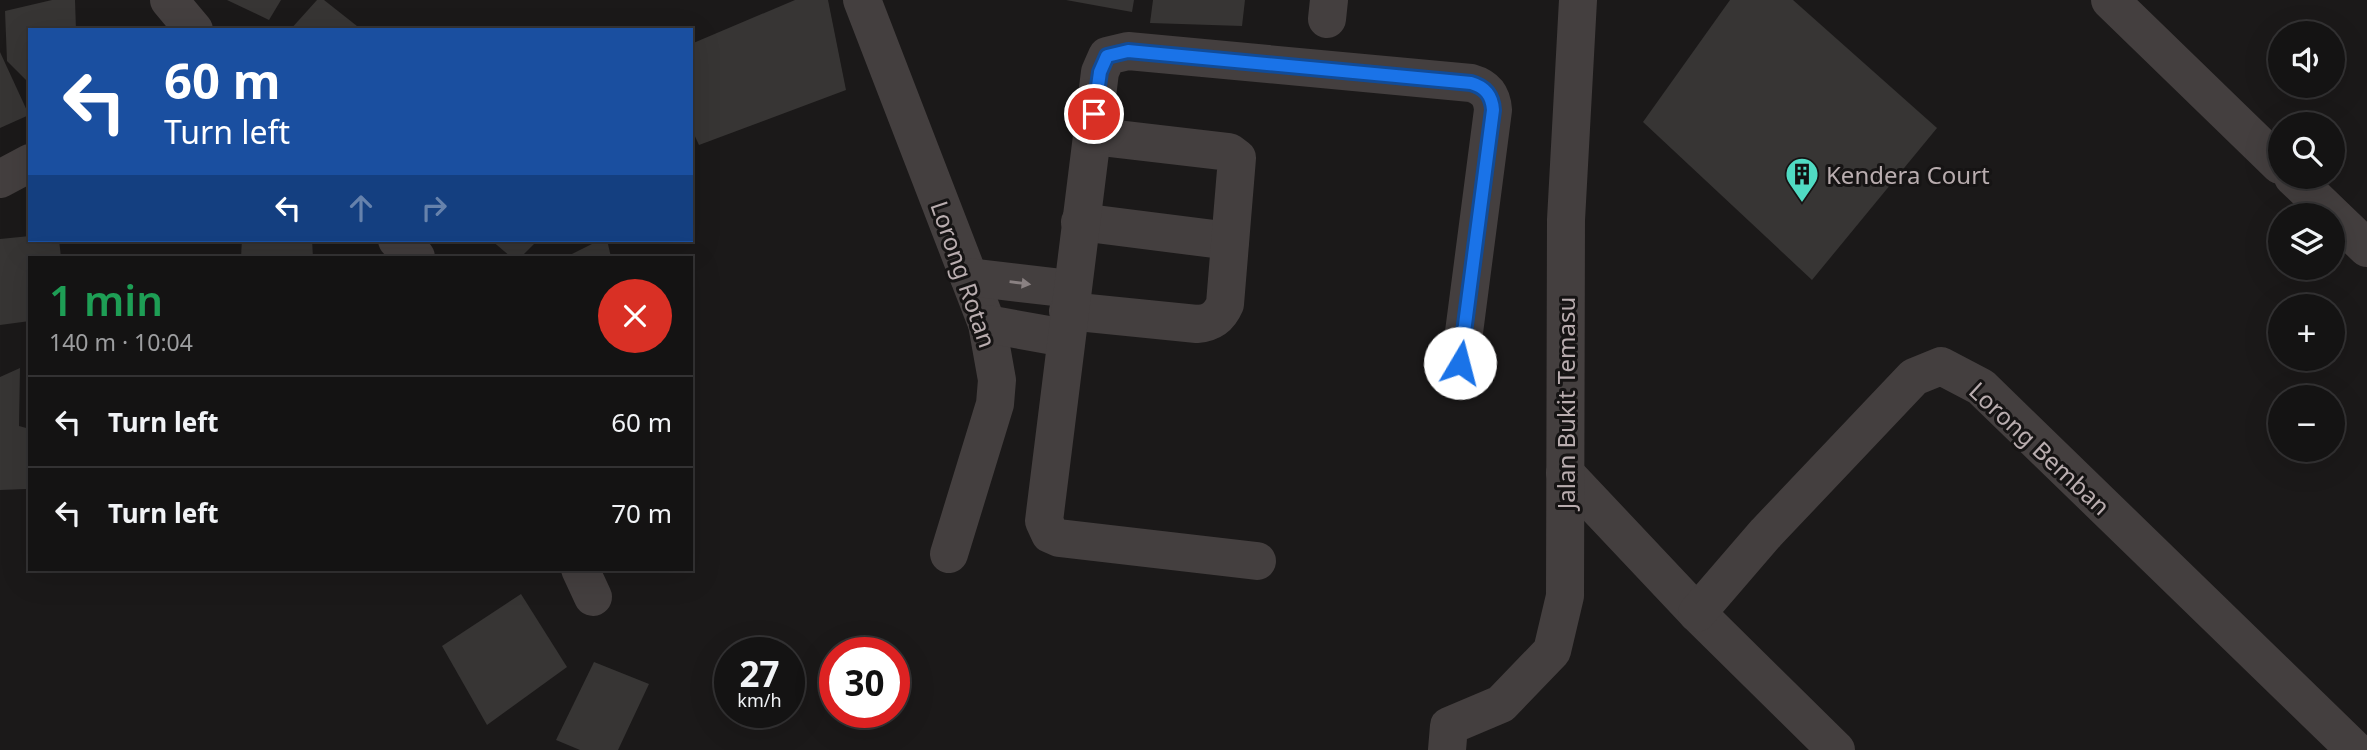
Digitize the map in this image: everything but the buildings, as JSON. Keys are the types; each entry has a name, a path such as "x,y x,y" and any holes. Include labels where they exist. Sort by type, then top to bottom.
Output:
{"street":[{"path":"169,0 192,28"},
{"name":"Lorong Rotan","path":"862,0 987,324 998,380 995,404 949,554"},
{"name":"Jalan Bukit Temasu","path":"1448,738 1501,704 1552,651 1565,596 1566,220 1578,0"},
{"path":"2110,0 2268,152"},
{"path":"1257,561 1059,538 1050,534 1044,521 1100,72 1107,56 1128,51 1471,83 1480,85 1487,91 1493,110 1460,363"},
{"path":"987,324 1068,313 1207,324 1216,319 1225,304 1237,158 1229,152 1092,136"},
{"path":"0,179 28,164"},
{"path":"2306,189 2367,248"},
{"path":"1080,222 1230,241"},
{"path":"399,242 415,256"},
{"path":"969,277 1068,313"},
{"name":"Lorong Bemban","path":"1697,613 1766,533 1914,377 1941,366 1981,387 2355,750"},
{"path":"1565,472 1697,613 1836,750"}],"place":[{"name":"Kendera Court","path":"1802,204"}],"route":[{"path":"1094,114 1100,72 1107,56 1128,51 1480,85 1492,100 1493,110 1460,363"}]}
